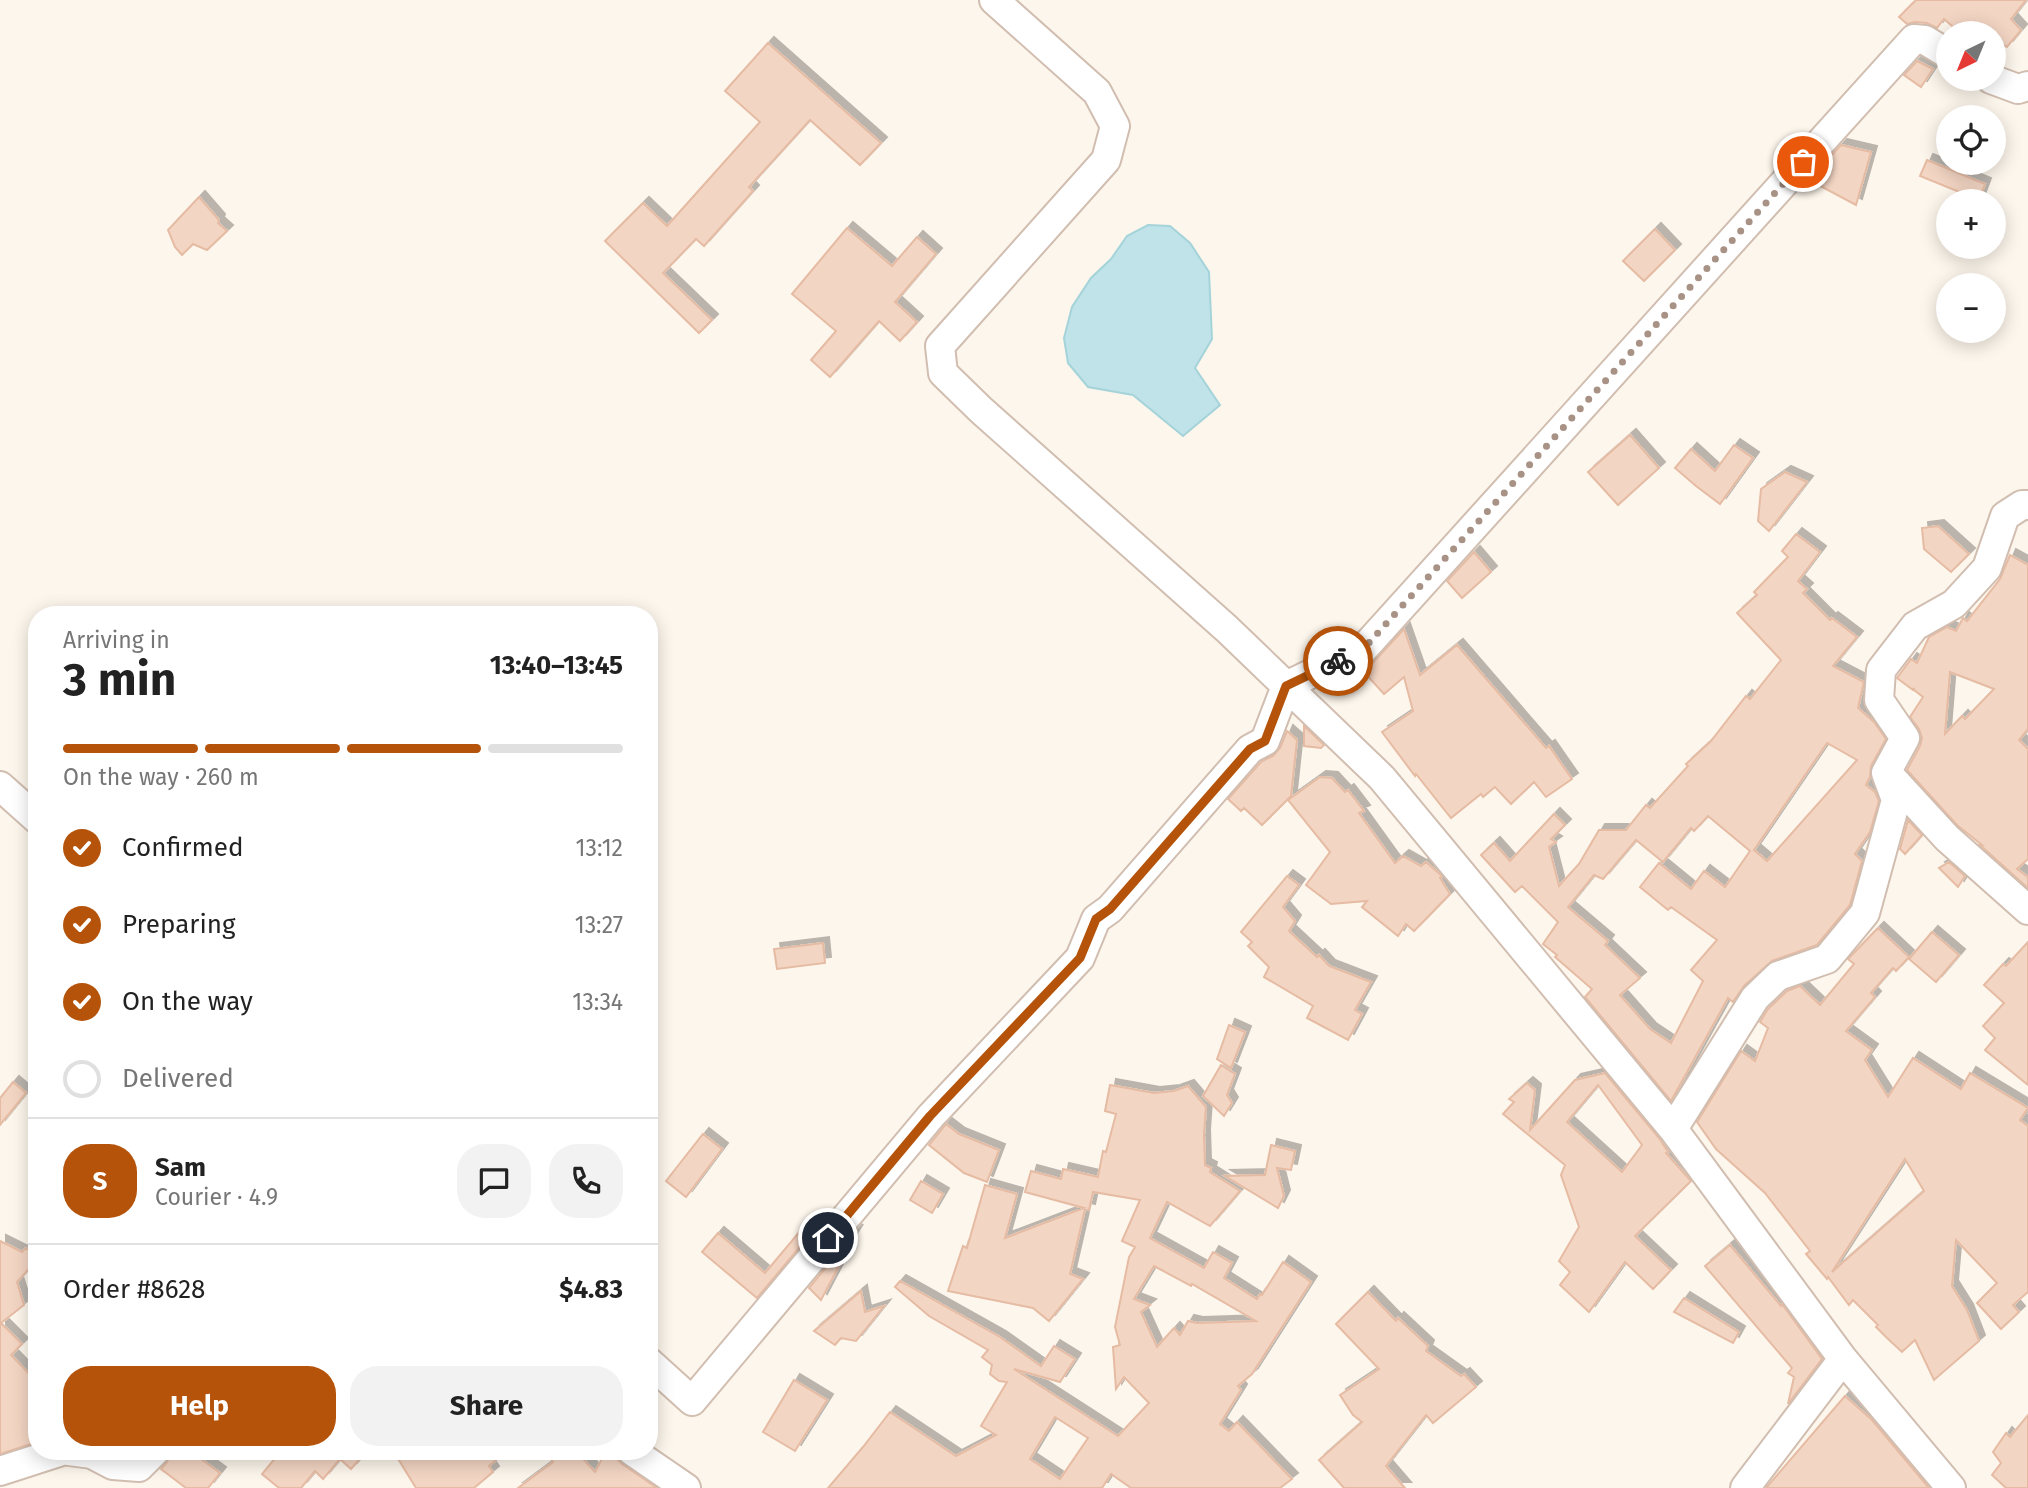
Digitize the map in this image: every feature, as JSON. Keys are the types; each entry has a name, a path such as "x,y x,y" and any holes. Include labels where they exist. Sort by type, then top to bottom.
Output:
{"street":[{"path":"994,0 1097,92 1115,126 1106,160 940,346 943,373 1217,620 1382,778 1673,1129 1843,1360 1951,1488"},
{"path":"658,1370 692,1401 930,1116 1080,958 1096,919 1110,909 1250,749 1265,741 1286,686 1339,660 1357,656 1914,39 1925,40 1936,47"},
{"path":"2006,84 2018,89 2028,86"},
{"path":"1673,1129 1755,998 1778,976 1827,958 1865,913 1896,800 1886,773 1905,738 1879,700 1881,670 1915,626 1954,604 1987,568 2005,516 2022,505 2028,505"},
{"path":"1886,773 1947,838 2028,910"},
{"path":"0,786 28,811"},
{"path":"1745,1488 1843,1360"},
{"path":"0,1471 34,1460"},
{"path":"103,1460 113,1465 139,1466 145,1460"},
{"path":"645,1460 685,1488"}],"water":[{"path":"1148,225 1170,226 1190,243 1209,272 1212,339 1195,368 1220,405 1183,436 1133,395 1088,387 1068,363 1064,338 1072,307 1091,278 1111,259 1127,236"}],"building":[{"path":"1916,0 2026,0 2011,19 2021,30 2007,47 2006,21 1944,19 1936,21 1936,28 1927,23 1907,24 1899,17"},
{"path":"768,43 881,143 860,165 810,120 749,187 753,191 704,246 696,239 663,273 712,320 699,333 605,241 643,203 667,226 760,122 725,91"},
{"path":"1917,61 1933,69 1921,87 1904,75"},
{"path":"1841,145 1871,152 1856,205 1809,180"},
{"path":"1927,160 1936,164 1936,175 1963,175 1985,184 1983,189 1952,189 1920,176"},
{"path":"199,197 227,231 207,250 193,244 182,255 175,247 168,230"},
{"path":"847,228 892,266 917,237 936,254 895,302 917,322 900,341 879,321 830,377 811,360 836,331 792,294"},
{"path":"1655,229 1675,250 1644,281 1623,261"},
{"path":"1630,435 1659,468 1618,505 1588,472"},
{"path":"1734,445 1753,458 1720,504 1675,468 1691,449 1715,471"},
{"path":"1785,472 1807,482 1769,531 1758,521 1761,489"},
{"path":"1938,526 1969,554 1951,572 1924,549 1922,528"},
{"path":"1796,534 1820,552 1798,581 1807,589 1803,593 1830,620 1832,618 1857,637 1833,666 1864,682 1858,708 1874,722 1886,739 1871,766 1866,785 1875,792 1879,801 1870,832 1855,854 1862,861 1850,905 1817,945 1772,961 1744,986 1733,1002 1728,998 1671,1101 1585,997 1592,989 1543,944 1558,922 1522,886 1515,892 1481,855 1494,843 1510,861 1554,814 1565,825 1551,839 1556,842 1549,847 1559,886 1579,864 1599,830 1626,830 1646,805 1650,808 1688,766 1686,764 1711,741 1746,696 1750,699 1781,660 1737,613 1757,595 1754,592 1788,557 1782,551","holes":["1827,743 1857,760 1767,861 1754,850","1708,816 1750,851 1725,887 1704,871 1691,889 1659,863 1640,887 1668,910 1671,907 1717,940 1691,970 1703,981 1671,1043 1650,1029 1620,995 1640,978 1605,945 1608,941 1568,907 1594,875 1603,879 1636,840 1663,862 1691,828 1694,831"]},
{"path":"1474,552 1491,572 1462,598 1447,581"},
{"path":"2010,555 2028,565 2028,729 2019,740 2028,749 2028,859 2017,869 2028,877 2028,888 1957,825 1907,770 1922,738 1910,717 1923,697 1897,678 1911,659 1917,663 1929,637 1947,627 1956,631 1963,618 1967,621 2000,579","holes":["1950,672 1994,689 1965,719 1962,716 1945,734"]},
{"path":"1404,629 1420,675 1457,645 1546,748 1549,746 1572,779 1546,797 1534,782 1511,804 1495,787 1483,797 1481,794 1451,818 1382,732 1413,711 1404,677 1384,694 1363,671"},
{"path":"1304,726 1324,745 1321,748 1304,746"},
{"path":"1287,731 1297,740 1291,796 1262,825 1244,808 1241,811 1228,799 1262,761 1273,756 1280,748"},
{"path":"1320,777 1332,778 1345,792 1348,790 1364,811 1359,813 1395,863 1403,856 1421,866 1426,862 1442,876 1440,878 1450,894 1414,931 1406,924 1398,936 1362,907 1367,901 1331,904 1306,885 1330,852 1288,800"},
{"path":"1908,820 1922,835 1905,854 1900,849"},
{"path":"1949,862 1965,876 1958,887 1939,868"},
{"path":"1287,876 1299,885 1283,907 1295,921 1289,931 1329,966 1371,982 1355,1010 1362,1014 1348,1040 1307,1018 1313,1006 1264,977 1269,967 1248,946 1252,942 1241,932"},
{"path":"1878,928 1909,957 1896,971 1893,968 1871,993 1875,997 1846,1031 1872,1050 1865,1060 1888,1097 1913,1058 1961,1089 1970,1073 2028,1108 2020,1120 2028,1126 2028,1292 2013,1305 2019,1312 2001,1329 1977,1303 1997,1283 1956,1240 1952,1286 1967,1310 1979,1341 1934,1380 1915,1340 1902,1352 1853,1300 1849,1305 1806,1254 1810,1251 1765,1193 1716,1149 1697,1122 1741,1051 1755,1061 1768,1028 1760,1022 1768,1009 1787,991 1800,986 1820,1005 1854,964 1848,959","holes":["1905,1159 1924,1191 1832,1272"]},
{"path":"1932,932 1959,955 1936,982 1909,959"},
{"path":"2028,942 2028,1085 1985,1050 1995,1038 1983,1026 2004,1003 1984,985"},
{"path":"823,943 825,963 777,969 774,949"},
{"path":"1229,1025 1245,1032 1231,1068 1217,1059"},
{"path":"1221,1065 1235,1074 1227,1095 1232,1103 1224,1116 1203,1096"},
{"path":"1605,1073 1659,1138 1668,1152 1666,1153 1691,1181 1635,1236 1671,1270 1653,1289 1625,1262 1589,1312 1560,1285 1570,1272 1559,1261 1579,1227 1561,1175 1565,1165 1503,1114 1514,1102 1509,1099 1527,1083 1535,1090 1530,1130 1575,1080","holes":["1598,1085 1642,1145 1622,1172 1567,1122"]},
{"path":"13,1082 26,1093 0,1125 0,1098"},
{"path":"1110,1085 1154,1093 1188,1086 1206,1107 1205,1165 1211,1168 1210,1172 1240,1191 1210,1226 1167,1202 1150,1238 1204,1268 1213,1252 1232,1263 1224,1278 1257,1299 1283,1262 1311,1282 1252,1374 1238,1386 1241,1390 1220,1424 1229,1431 1237,1422 1292,1479 1280,1488 1131,1488 1111,1474 1102,1488 828,1488 890,1412 956,1456 996,1435 981,1426 1007,1382 999,1381 990,1374 992,1365 982,1357 988,1350 929,1316 895,1287 900,1281 1000,1337 1041,1366 1054,1346 1075,1359 1060,1382 1014,1369 1118,1436 1149,1403 1124,1377 1116,1389 1113,1347 1120,1345 1115,1327 1129,1257 1135,1247 1122,1241 1140,1200 1093,1192 1089,1210 1085,1209 1070,1274 1083,1279 1049,1321 1033,1308 948,1291 963,1246 967,1248 985,1185 1017,1194 1005,1238 1084,1208 1025,1192 1031,1171 1061,1179 1063,1169 1098,1177 1103,1151 1106,1152 1116,1114 1105,1111","holes":["1154,1266 1191,1286 1192,1284 1256,1321 1188,1321 1180,1335 1174,1328 1157,1347 1141,1312 1150,1305 1134,1299","1055,1417 1088,1438 1060,1479 1030,1459"]},
{"path":"946,1124 959,1134 999,1150 987,1182 964,1173 929,1145"},
{"path":"703,1134 722,1149 686,1197 666,1181"},
{"path":"1271,1145 1295,1151 1291,1170 1277,1168 1284,1196 1278,1208 1225,1176 1265,1175"},
{"path":"921,1181 943,1194 932,1213 910,1200"},
{"path":"811,1218 819,1224 757,1298 702,1252 718,1233 765,1273"},
{"path":"857,1230 837,1261 840,1264 821,1300 809,1288"},
{"path":"0,1241 22,1252 26,1248 28,1250 28,1270 17,1282 24,1305 1,1323 22,1344 11,1355 28,1373 28,1445 0,1454"},
{"path":"1730,1245 1781,1306 1782,1304 1822,1359 1788,1404 1794,1377 1788,1373 1792,1368 1705,1266"},
{"path":"861,1291 865,1312 884,1306 856,1341 841,1338 835,1345 814,1331"},
{"path":"1368,1292 1396,1321 1398,1318 1428,1346 1426,1351 1461,1376 1464,1374 1476,1387 1433,1423 1426,1415 1386,1466 1405,1488 1344,1488 1319,1460 1362,1422 1353,1415 1340,1395 1379,1369 1336,1324"},
{"path":"1684,1298 1739,1332 1733,1343 1674,1312"},
{"path":"794,1380 827,1400 795,1451 763,1432"},
{"path":"1845,1396 1872,1420 1929,1488 1766,1488"},
{"path":"2028,1415 2028,1488 2006,1488 1992,1475 2001,1463 1993,1452 2006,1433 2010,1437"},
{"path":"202,1460 220,1473 208,1488 186,1488 161,1469 167,1462"},
{"path":"274,1460 339,1460 323,1479 315,1471 301,1488 279,1488 262,1474"},
{"path":"341,1460 359,1460 351,1469"},
{"path":"399,1460 496,1460 489,1466 493,1472 474,1488 416,1488"},
{"path":"552,1460 584,1460 595,1472 601,1460 618,1460 657,1488 518,1488 553,1462"}],"way so far":[{"path":"1338,661 1357,656 1803,162"}],"route":[{"path":"828,1238 930,1116 1080,958 1096,919 1110,909 1250,749 1265,741 1286,686 1338,661"}]}
